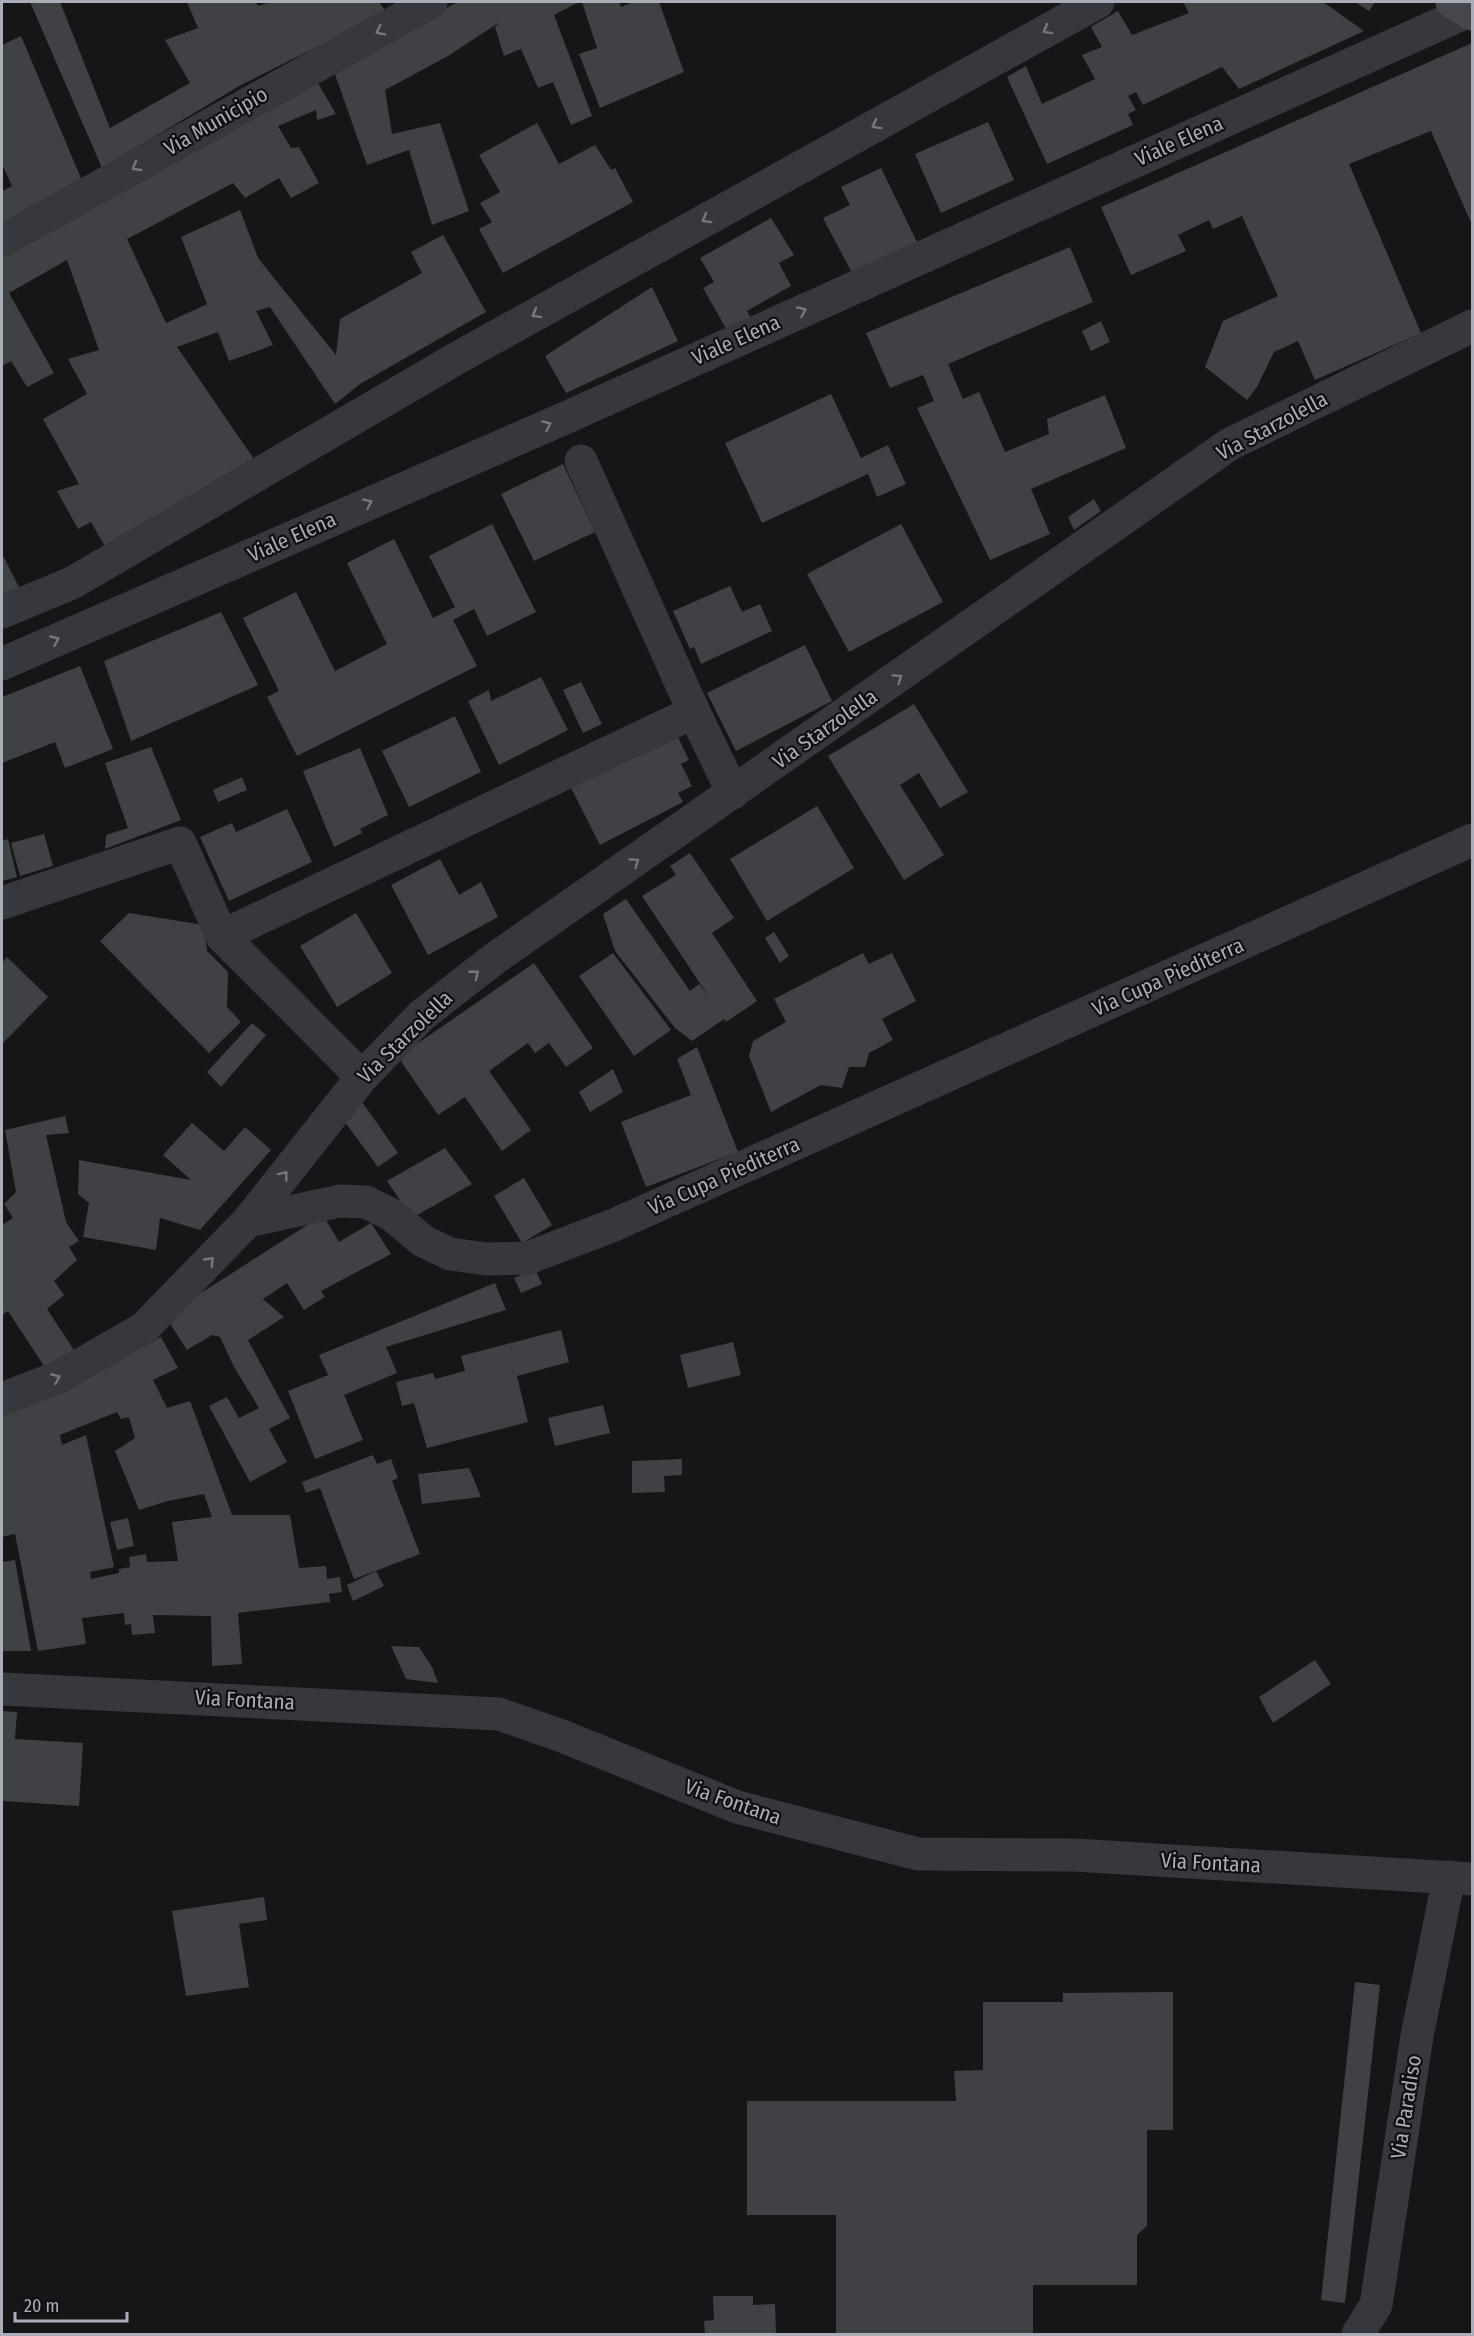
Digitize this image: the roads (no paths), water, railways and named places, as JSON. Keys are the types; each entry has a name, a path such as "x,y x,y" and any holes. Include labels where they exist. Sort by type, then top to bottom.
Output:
{"street":[{"name":"Via Municipio","path":"2,241 430,2"},
{"path":"2,612 72,583 459,357 1098,2"},
{"name":"Viale Elena","path":"2,664 574,414 1466,9"},
{"name":"Via Starzolella","path":"248,1221 362,1077 422,1015 494,959 1230,444 1473,326"},
{"path":"581,462 733,793"},
{"path":"222,936 694,712"},
{"name":"Via Cupa Piediterra","path":"248,1221 340,1201 366,1202 392,1215 423,1241 450,1254 487,1259 528,1258 614,1225 1473,840"},
{"path":"2,903 180,843 222,936 362,1077"},
{"path":"2,1399 59,1377 144,1328 248,1221"},
{"name":"Via Fontana","path":"2,1689 499,1714 562,1736 737,1807 918,1854 1074,1855 1461,1878"},
{"name":"Via Paradiso","path":"1358,2334 1376,2306 1417,2036 1461,1878"}]}
